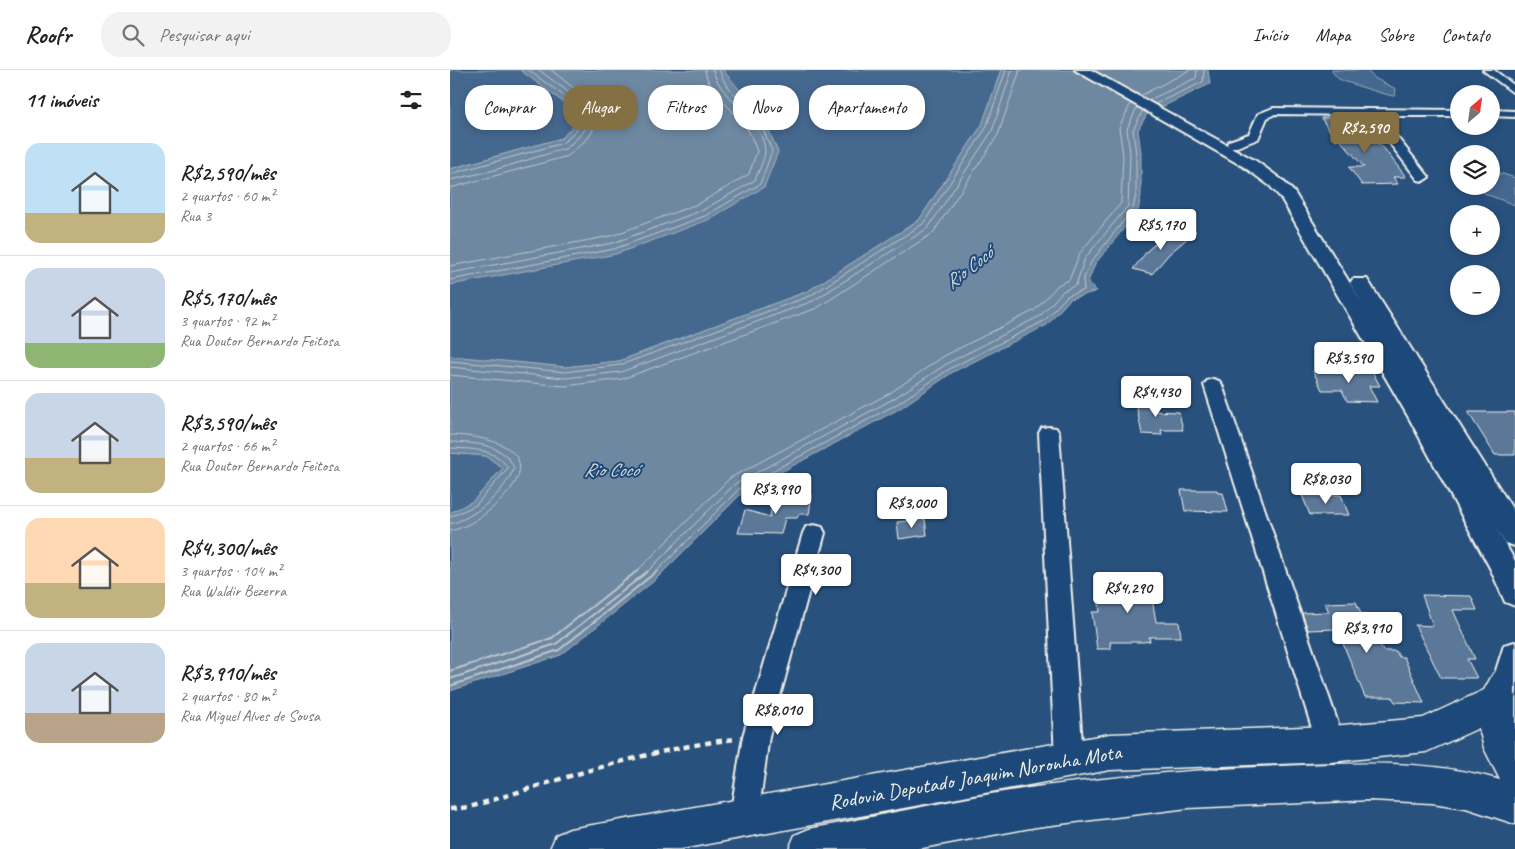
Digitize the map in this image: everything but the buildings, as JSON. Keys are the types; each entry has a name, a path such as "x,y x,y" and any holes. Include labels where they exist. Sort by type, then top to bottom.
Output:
{"highway":[{"name":"Rodovia Deputado Joaquim Noronha Mota","path":"570,849 1110,752 1331,744 1426,735 1509,678"},
{"path":"1509,678 1497,732 1515,770"},
{"path":"808,849 1036,807 1188,789 1370,781 1432,784 1466,789 1515,804"}],"main road":[{"path":"1081,70 1208,135 1233,144 1271,166 1304,194 1515,536"},
{"path":"1094,70 1208,135 1259,170 1288,196 1421,418 1504,567 1515,594"}],"street":[{"path":"1488,70 1515,91"},
{"path":"1233,144 1254,136 1262,116 1273,111 1450,113"},
{"path":"1371,112 1423,177"},
{"path":"1500,113 1515,114"},
{"path":"1213,385 1331,744"},
{"path":"1050,433 1069,758"},
{"path":"744,817 756,736 814,533"}],"path":[{"path":"450,809 470,807 628,758 694,744 756,736"}],"shaded area":[{"path":"450,70 520,70 540,85 465,85 465,130 553,130 553,95 563,102 563,130 569,130 562,138 450,169"},
{"path":"723,70 1001,70 982,125 919,220 808,291 619,361 565,367 450,356 450,285 525,269 675,130 723,130 723,86 729,80"},
{"path":"1331,70 1366,70 1376,79 1396,89 1395,96 1343,81"},
{"path":"1500,173 1515,178 1515,205 1488,195 1500,195"},
{"path":"450,453 486,456 503,468 473,501 450,513"}],"water":[{"path":"520,70 723,70 736,85 733,85 733,130 769,130 778,152 764,187 708,220 616,254 450,285 450,169 562,138 569,130 638,130 638,85 563,85 563,102 553,95 553,85 540,85"},
{"name":"Rio Cocó","path":"1001,70 1208,70 1210,84 1147,114 1138,130 1141,153 1141,195 1138,211 1095,264 1088,282 1097,291 1070,299 1047,325 953,372 899,409 742,493 654,581 561,655 450,691 450,513 473,501 503,468 486,456 450,453 450,356 565,367 619,361 808,291 919,220 982,125"}]}
